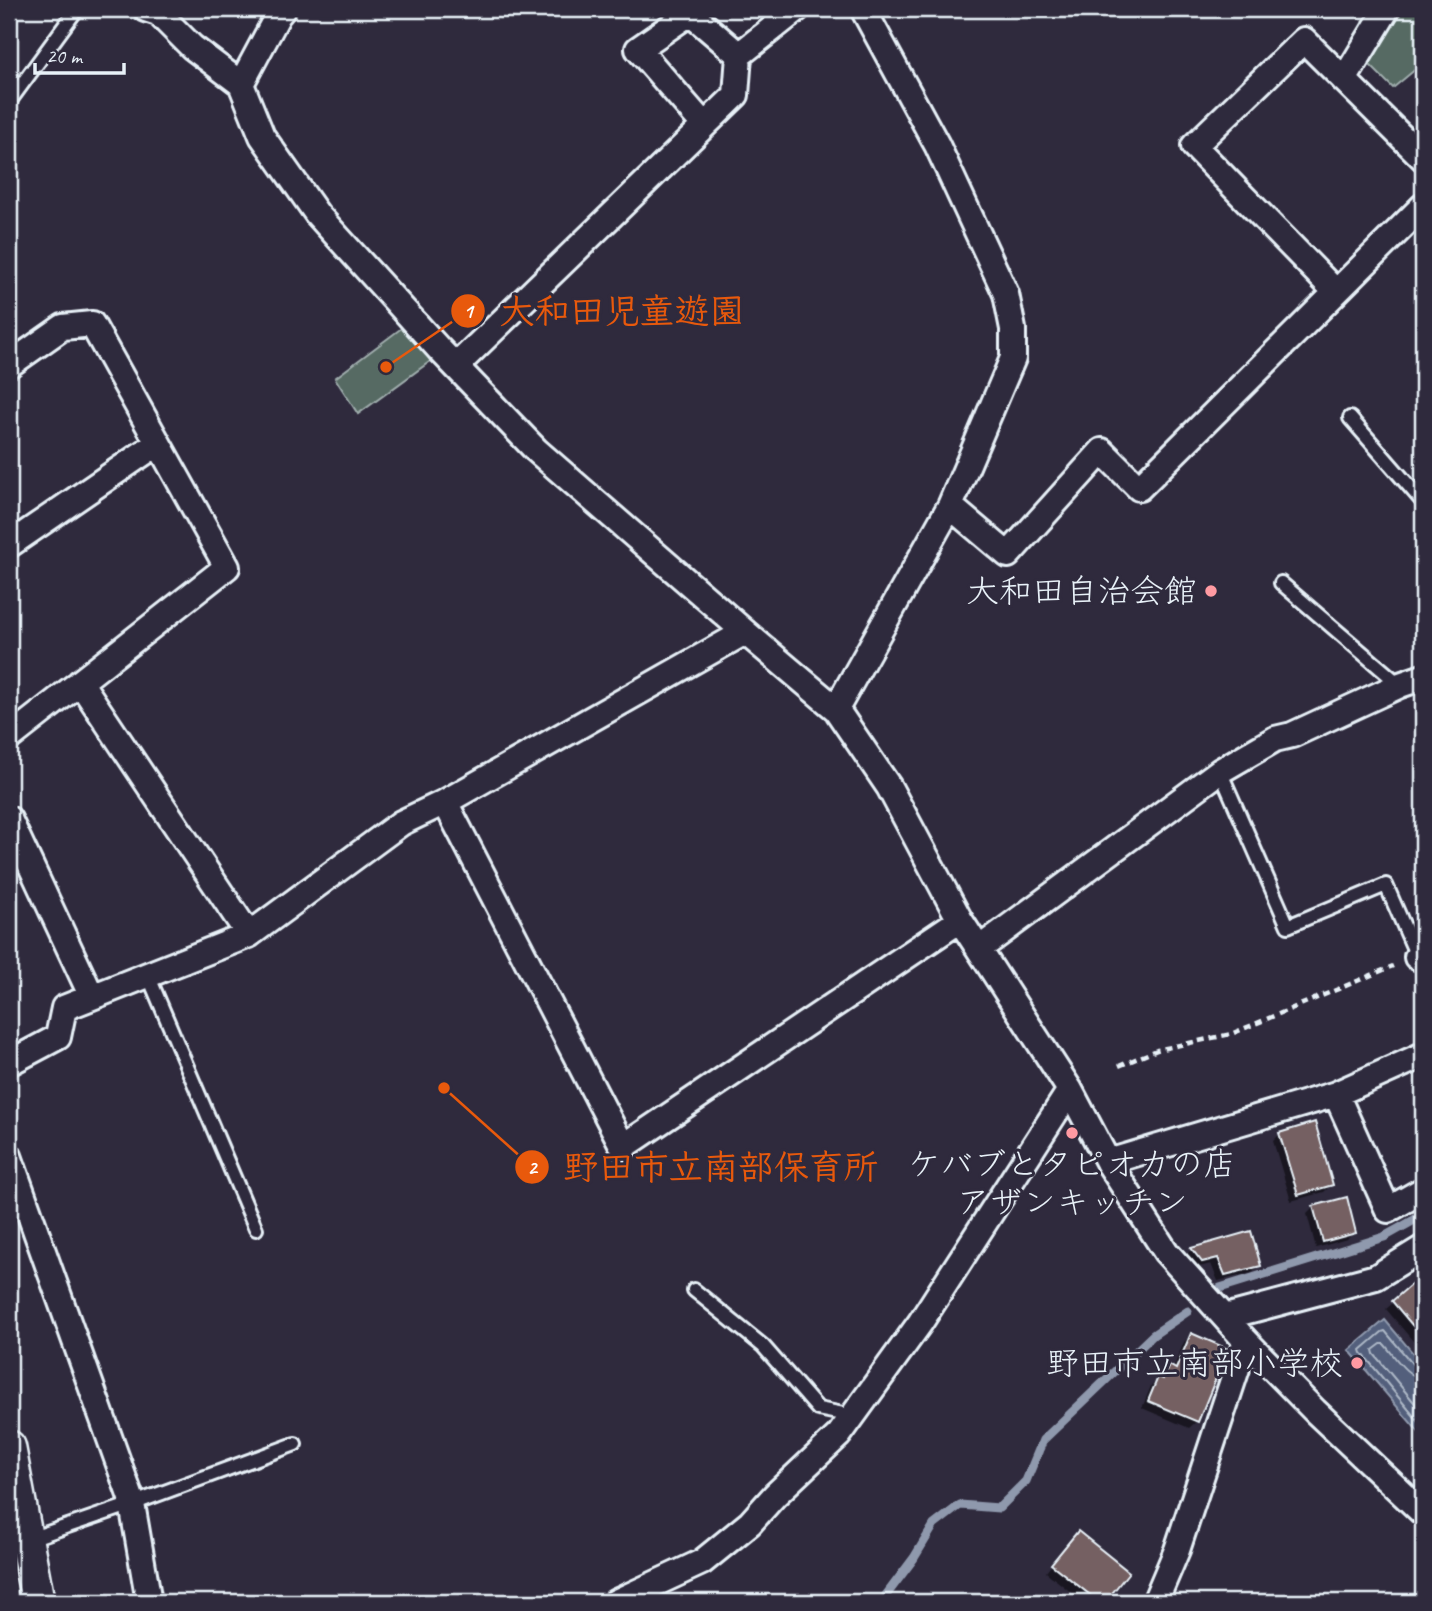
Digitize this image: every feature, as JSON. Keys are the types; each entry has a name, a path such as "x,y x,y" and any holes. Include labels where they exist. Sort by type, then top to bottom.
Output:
{"street":[{"path":"146,9 158,13 192,47 241,84 262,136 317,215 536,450 836,709 889,787 960,920 1070,1090 1108,1162 1166,1252 1246,1341 1423,1513"},
{"path":"241,84 283,9"},
{"path":"456,366 736,95 740,55 797,9"},
{"path":"836,709 950,506 1013,358 1013,328 1006,294 931,134 863,9"},
{"path":"1344,80 1387,9"},
{"path":"704,125 638,49 690,13 740,55"},
{"path":"1336,292 1194,146 1304,40 1423,158"},
{"path":"950,506 1008,555 1102,451 1139,488 1423,206"},
{"path":"9,365 62,327 92,324 227,567 9,738"},
{"path":"9,545 158,443"},
{"path":"9,1063 58,1037 64,1008 249,935 401,823 445,802 746,632"},
{"path":"979,949 1220,771 1275,739 1293,734 1412,681"},
{"path":"80,682 249,935"},
{"path":"445,802 623,1147 960,920"},
{"path":"9,819 92,997"},
{"path":"1108,1162 1336,1094 1423,1055"},
{"path":"616,1602 702,1562 750,1523 775,1495 839,1435 920,1323 1070,1090"},
{"path":"1336,1094 1388,1210 1423,1189"},
{"path":"9,1156 132,1504 149,1602"},
{"path":"1225,1317 1376,1277 1423,1248"},
{"path":"1155,1602 1177,1550 1246,1341"},
{"path":"9,1447 38,1602"}],"lane":[{"path":"9,102 77,9"},
{"path":"1350,418 1423,502"},
{"path":"1281,583 1412,681"},
{"path":"1220,771 1288,926 1387,885 1421,959"},
{"path":"148,975 256,1229"},
{"path":"694,1290 763,1346 818,1409 853,1416"},
{"path":"26,1541 295,1444"}],"path":[{"path":"1119,1066 1157,1050 1231,1034 1421,959"}],"green space":[{"path":"1403,9 1423,9 1423,63 1393,88 1369,64"},
{"path":"407,324 436,357 358,414 335,378"}],"water":[{"path":"1385,1320 1423,1365 1422,1436 1349,1350"}],"building":[{"path":"1315,1122 1333,1185 1298,1195 1279,1133"},
{"path":"1347,1197 1356,1233 1323,1242 1313,1206"},
{"path":"1251,1231 1261,1266 1225,1275 1218,1258 1202,1262 1191,1248"},
{"path":"1421,1276 1423,1279 1423,1338 1392,1301"},
{"path":"1191,1333 1228,1349 1198,1422 1148,1401 1158,1377 1163,1379 1169,1365 1176,1369"},
{"path":"1078,1531 1129,1572 1105,1602 1099,1602 1051,1564"}],"waterway":[{"path":"1220,1288 1384,1237 1423,1215"},
{"path":"881,1602 914,1558 934,1525 960,1505 999,1508 1026,1481 1043,1440 1153,1335 1188,1311"}],"place":[{"name":"大和田児童遊園","path":"386,367"},
{"name":"大和田自治会館","path":"1211,591"},
{"name":"野田市立南部保育所","path":"444,1088"},
{"name":"ケバブとタピオカの店 アザンキッチン","path":"1072,1133"},
{"name":"野田市立南部小学校","path":"1357,1363"}]}
